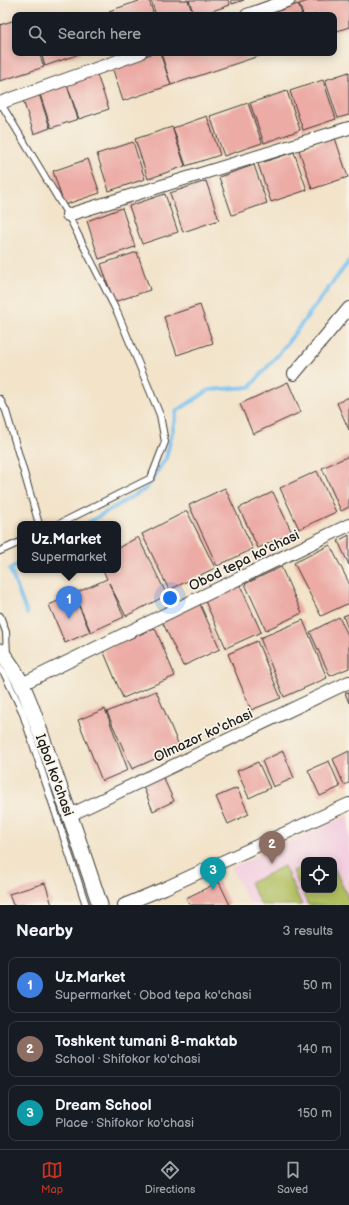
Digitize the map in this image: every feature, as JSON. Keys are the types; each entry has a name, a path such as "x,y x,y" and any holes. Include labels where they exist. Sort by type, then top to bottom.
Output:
{"street":[{"path":"256,12 290,0"},
{"path":"0,102 131,56"},
{"path":"68,215 349,128"},
{"path":"294,374 349,308"},
{"name":"Obod tepa ko'chasi","path":"22,684 349,525"},
{"name":"Iqbol ko'chasi","path":"2,660 22,684 70,814 100,905"},
{"name":"Olmazor ko'chasi","path":"70,814 349,682"},
{"path":"124,905 165,888 349,804"}],"lane":[{"path":"0,102 68,215 121,321 160,414 165,442 151,478 65,521"},
{"path":"0,399 6,411 38,521"},
{"path":"0,551 17,543"},
{"path":"0,616 6,632 2,660 5,675 22,711 86,905"}],"shaded area":[{"path":"349,815 349,905 250,905 231,868"}],"green space":[{"path":"284,866 302,905 261,905 250,883"},
{"path":"301,867 301,889 293,871"},
{"path":"337,874 349,900 349,905 308,905 303,893 337,893"}],"building":[{"path":"142,0 149,0 153,12 109,12"},
{"path":"151,0 188,0 192,12 155,12"},
{"path":"189,0 228,0 230,5 209,12 193,12"},
{"path":"231,0 244,0 232,4"},
{"path":"311,0 349,0 349,27 337,31 337,12 302,12 299,4"},
{"path":"298,4 301,12 275,12"},
{"path":"12,21 12,56 40,56 44,67 0,81 0,25"},
{"path":"42,56 73,56 45,66"},
{"path":"145,56 161,56 171,85 123,101 112,67"},
{"path":"162,56 259,56 171,85"},
{"path":"96,72 109,109 79,119 66,82"},
{"path":"349,72 349,115 338,118 325,80"},
{"path":"323,80 336,119 303,130 290,91"},
{"path":"66,82 78,119 51,128 39,91"},
{"path":"38,91 50,128 34,134 22,97"},
{"path":"287,91 300,130 264,143 250,103"},
{"path":"248,103 262,143 224,156 210,116"},
{"path":"207,116 220,155 186,166 173,128"},
{"path":"172,127 185,166 148,179 135,139"},
{"path":"335,138 348,177 312,189 299,150"},
{"path":"133,142 145,179 109,191 97,154"},
{"path":"294,152 307,190 271,202 258,164"},
{"path":"88,159 100,193 64,205 53,171"},
{"path":"254,165 267,203 232,215 219,177"},
{"path":"206,181 219,220 183,232 170,193"},
{"path":"165,194 178,232 142,244 129,206"},
{"path":"122,208 135,247 99,259 87,221"},
{"path":"137,252 150,290 114,302 101,264"},
{"path":"200,305 213,343 177,355 164,317"},
{"path":"288,382 301,412 253,434 240,404"},
{"path":"349,397 349,430 337,403"},
{"path":"349,456 349,507 341,511 322,468"},
{"path":"317,471 336,512 299,529 280,488"},
{"path":"225,488 253,549 217,566 189,505"},
{"path":"273,492 292,533 258,548 239,508"},
{"path":"187,511 215,568 169,590 142,534"},
{"path":"349,535 349,565 338,541"},
{"path":"138,537 167,595 126,616 109,583 124,617 91,632 76,599 90,632 65,643 49,605 107,579 104,573 121,573 121,546"},
{"path":"330,545 349,583 349,603 321,616 294,563"},
{"path":"281,567 302,613 266,630 245,584"},
{"path":"240,585 261,632 226,648 205,601"},
{"path":"199,602 220,649 183,666 161,619"},
{"path":"349,614 349,631 343,616"},
{"path":"339,617 349,637 349,668 330,676 310,632"},
{"path":"303,620 327,678 284,697 260,638"},
{"path":"155,628 175,676 123,698 103,650"},
{"path":"257,641 281,698 251,710 228,654"},
{"path":"156,691 180,748 132,769 107,712"},
{"path":"349,692 349,703 345,693"},
{"path":"105,709 128,770 102,781 78,720"},
{"path":"283,751 294,778 273,787 262,761"},
{"path":"349,751 349,783 344,785 333,759"},
{"path":"329,761 340,787 320,796 308,770"},
{"path":"258,762 270,788 249,798 237,771"},
{"path":"162,775 174,801 153,811 142,784"},
{"path":"237,788 249,814 228,824 216,797"},
{"path":"219,882 230,905 190,905 186,898"},
{"path":"45,883 52,905 13,905 9,894"}],"waterway":[{"path":"91,521 147,488 166,458 177,411 209,390 250,387 282,350 349,261"},
{"path":"17,565 10,569 27,614"}],"place":[{"name":"Uz.Market","path":"69,619"},
{"name":"Toshkent tumani 8-maktab","path":"272,864"},
{"name":"Dream School","path":"213,890"}]}
